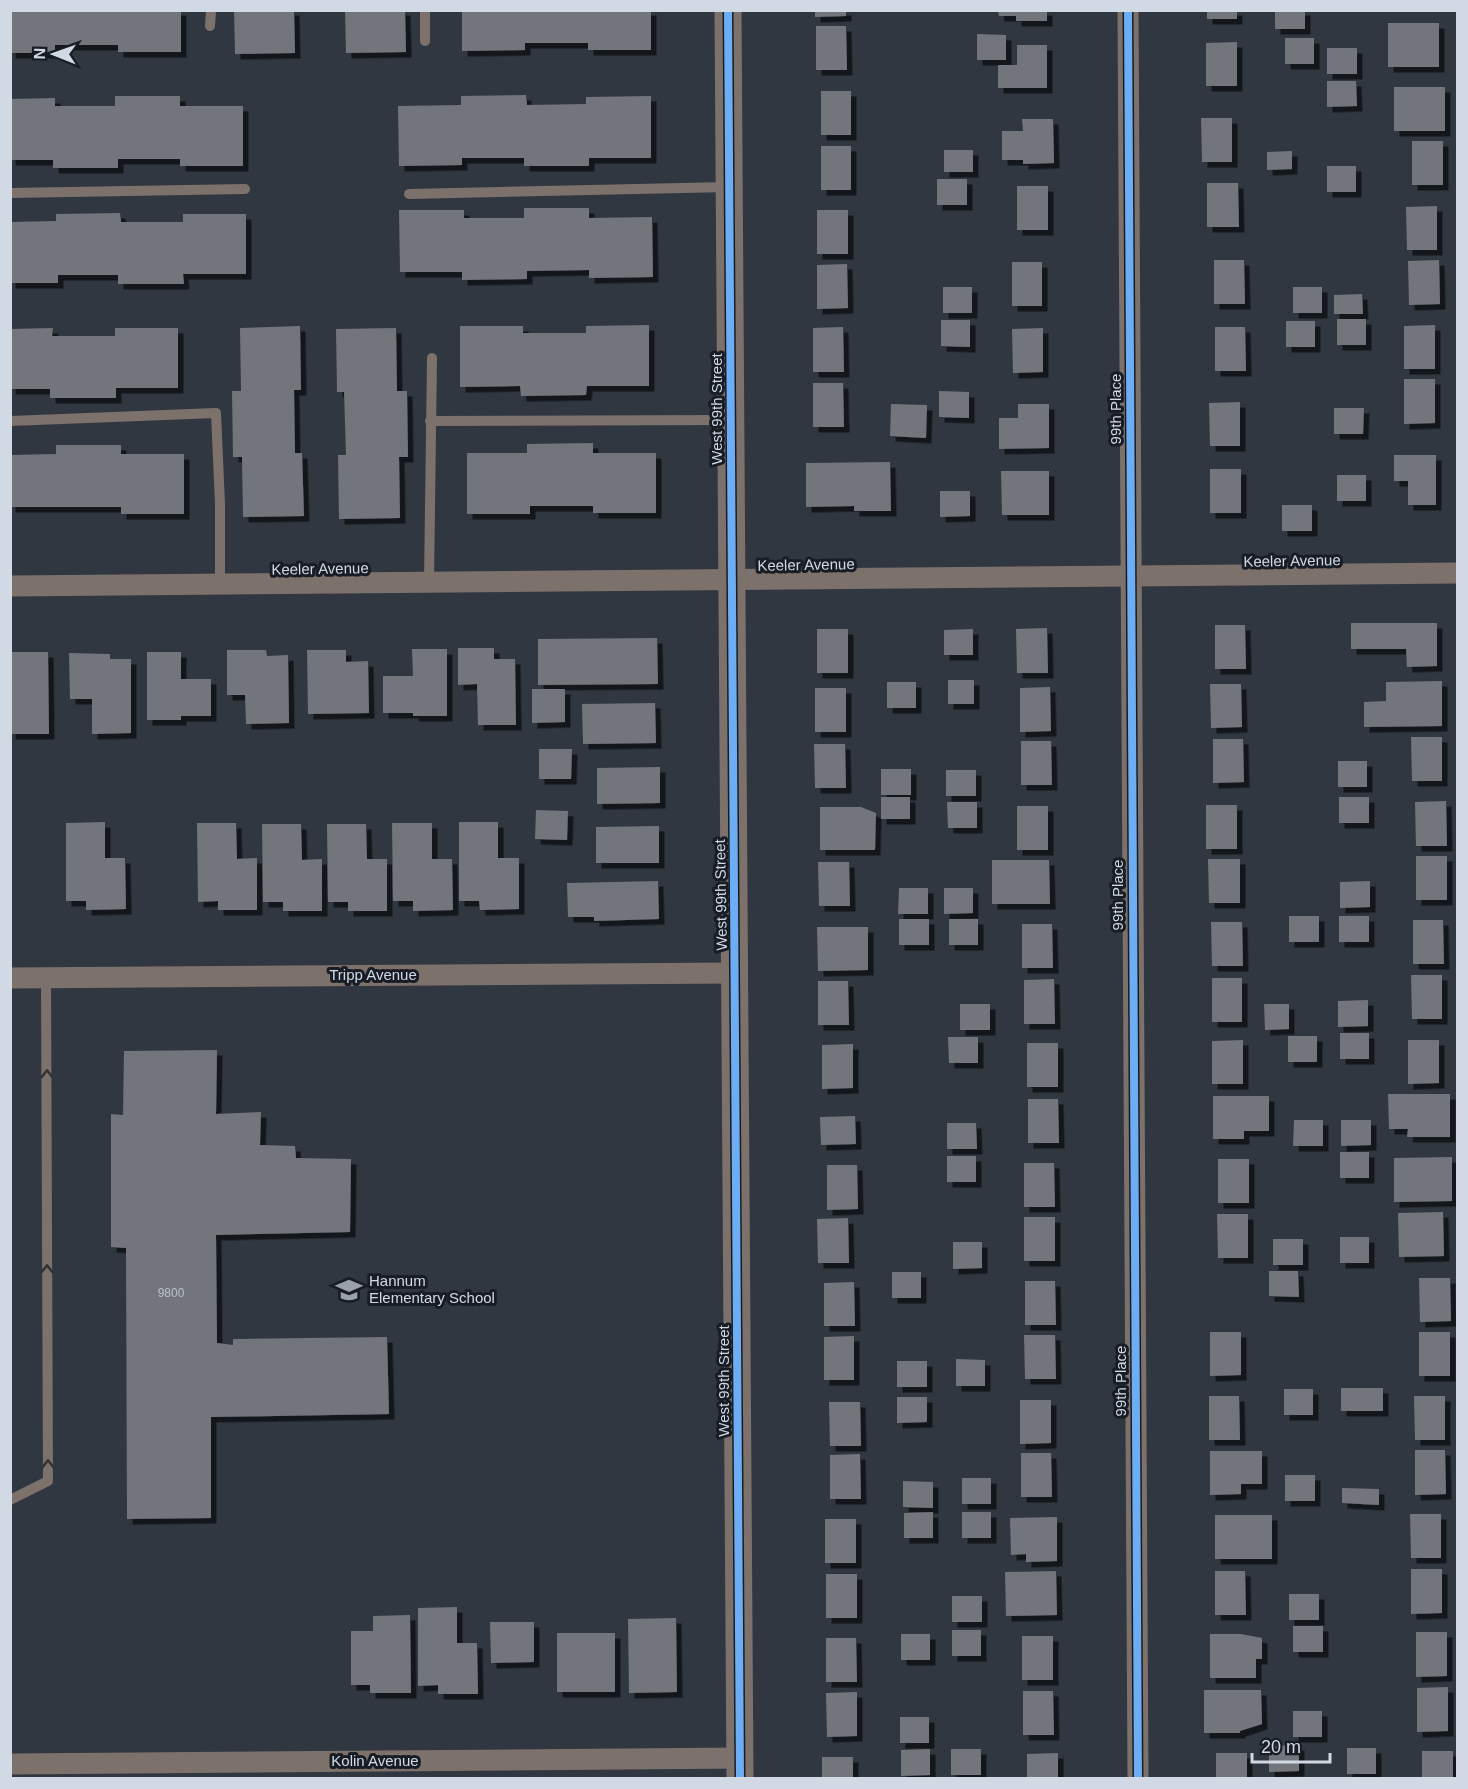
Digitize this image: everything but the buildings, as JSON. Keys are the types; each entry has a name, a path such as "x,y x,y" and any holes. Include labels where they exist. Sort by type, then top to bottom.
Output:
{"street":[{"name":"West 99th Street","path":"728,10 740,1768"},
{"name":"99th Place","path":"1128,10 1137,1779"},
{"name":"Keeler Avenue","path":"10,586 1458,573"},
{"name":"Tripp Avenue","path":"10,978 735,973"},
{"name":"Kolin Avenue","path":"10,1764 740,1768"}],"lane":[{"path":"210,27 211,10"},
{"path":"424,10 425,41"},
{"path":"409,194 729,187"},
{"path":"10,193 245,189"},
{"path":"429,582 432,358"},
{"path":"10,421 216,413 220,504 220,584"},
{"path":"430,421 730,420"},
{"path":"10,1500 48,1481 46,978"}],"cycle path":[{"path":"728,10 740,1778"},
{"path":"1128,10 1138,1778"}],"place":[{"name":"Hannum Elementary School","path":"349,1290"}]}
